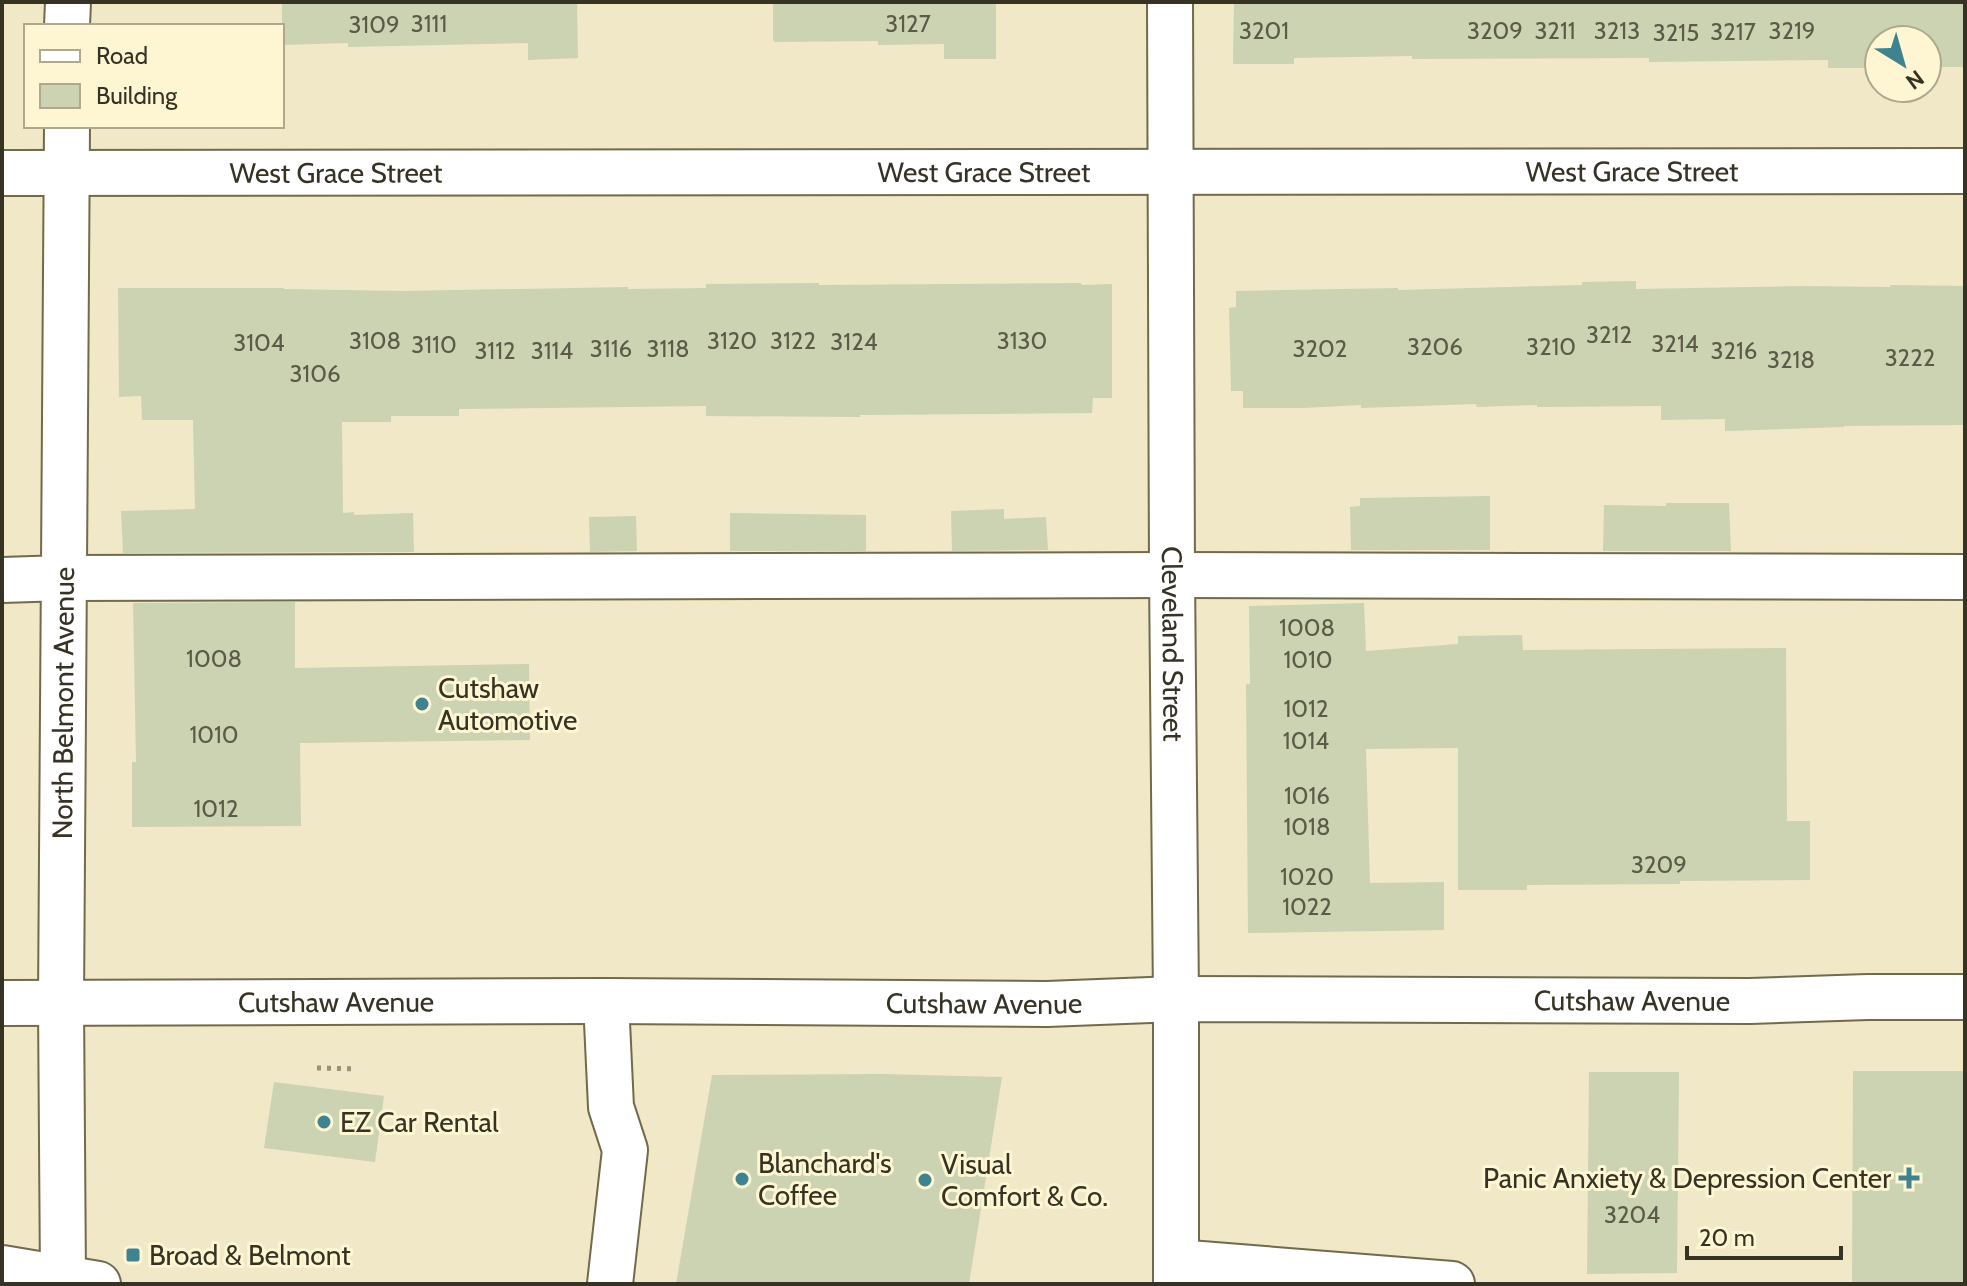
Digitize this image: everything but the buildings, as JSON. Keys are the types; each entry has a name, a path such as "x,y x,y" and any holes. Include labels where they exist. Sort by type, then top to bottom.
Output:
{"street":[{"path":"67,24 68,2"},
{"name":"Cleveland Street","path":"1170,2 1176,1273"},
{"name":"North Belmont Avenue","path":"67,128 61,1003 80,1281"},
{"name":"West Grace Street","path":"2,173 1965,171"},
{"path":"2,580 1172,575 1965,577"},
{"name":"Cutshaw Avenue","path":"2,1003 606,1001 1047,1004 1176,999 1750,1001 1965,997"},
{"path":"606,1001 611,1107 625,1150 610,1284"},
{"path":"2,1268 80,1281"},
{"path":"1176,1273 1452,1284"}],"path":[{"path":"317,1068 356,1069"}],"place":[{"name":"Cutshaw Automotive","path":"422,704"},
{"name":"EZ Car Rental","path":"324,1122"},
{"name":"Panic Anxiety & Depression Center","path":"1909,1178"},
{"name":"Blanchard's Coffee","path":"742,1179"},
{"name":"Visual Comfort & Co.","path":"925,1180"},
{"name":"Broad & Belmont","path":"133,1255"}]}
